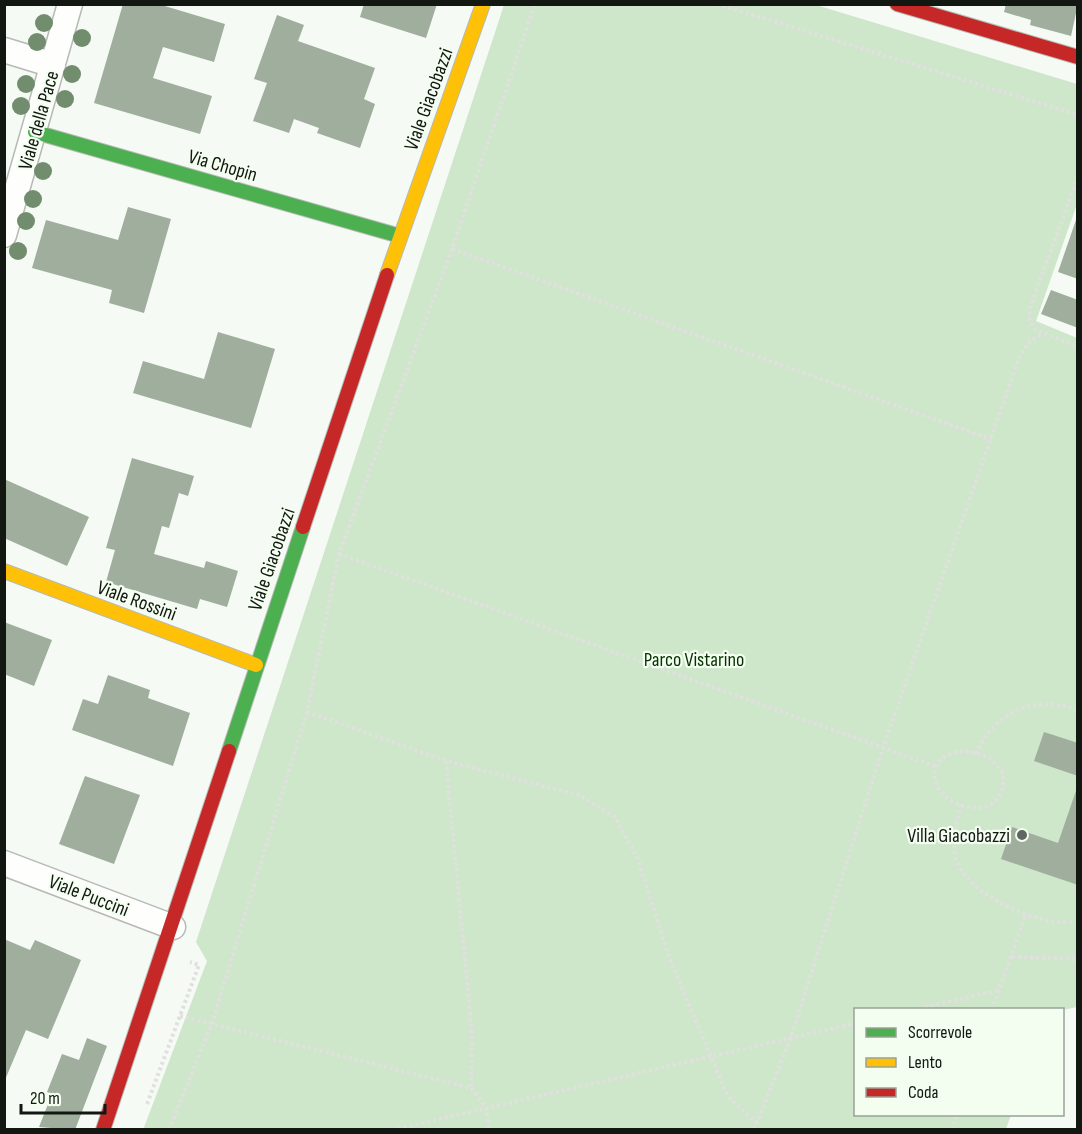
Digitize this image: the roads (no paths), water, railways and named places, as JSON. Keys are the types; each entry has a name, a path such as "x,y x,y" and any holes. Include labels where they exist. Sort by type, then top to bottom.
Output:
{"street":[{"name":"Viale della Pace","path":"4,235 70,4"},
{"name":"Viale Giacobazzi","path":"104,1130 173,927 255,665 400,236 483,4"},
{"path":"897,4 1077,57"},
{"path":"4,50 53,65"},
{"name":"Via Chopin","path":"35,132 400,236"},
{"name":"Viale Rossini","path":"4,572 255,665"},
{"name":"Viale Puccini","path":"4,863 173,927"}],"place":[{"name":"Villa Giacobazzi","path":"1022,835"}],"park label":[{"name":"Parco Vistarino","path":"694,659"}]}
